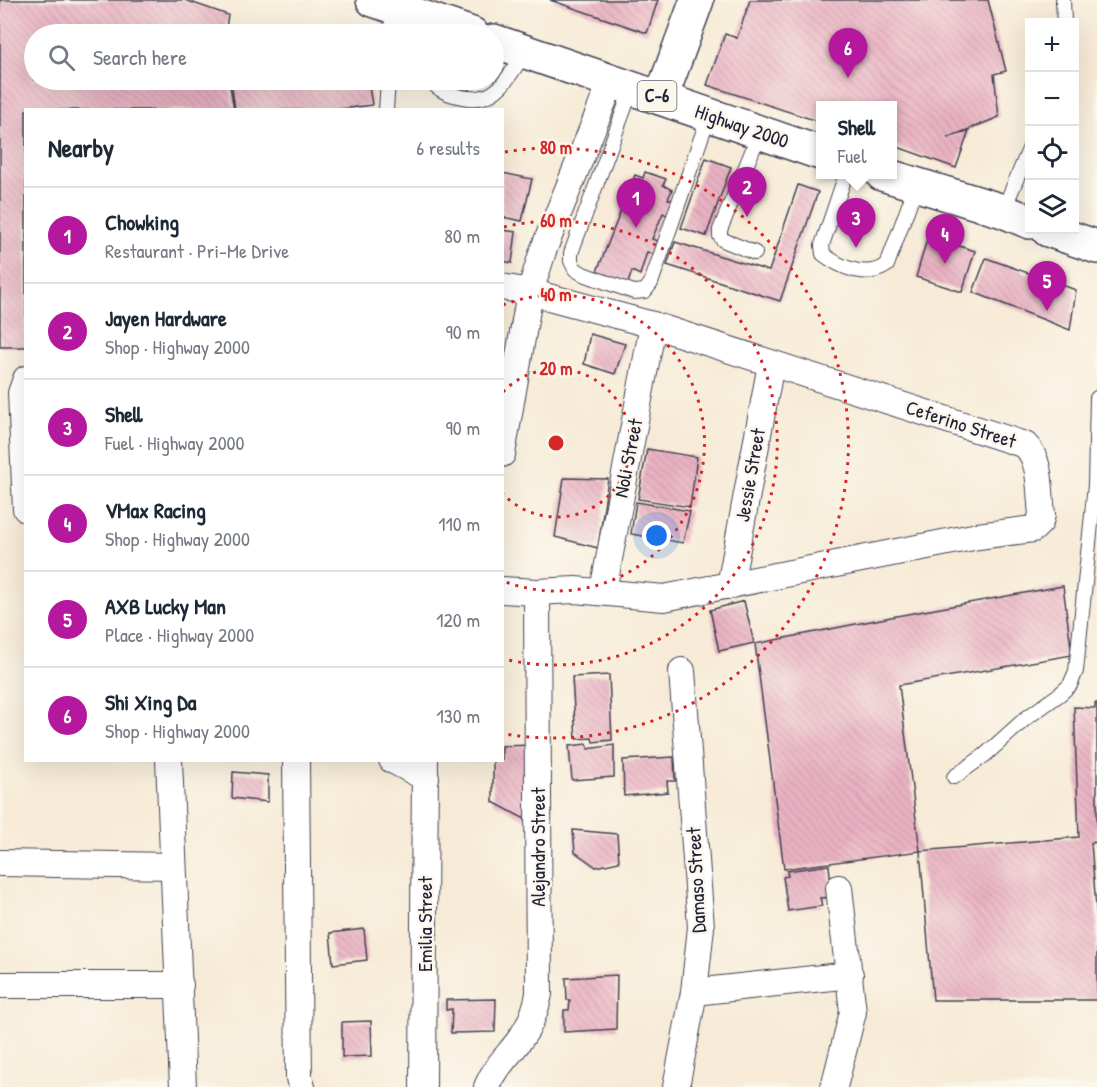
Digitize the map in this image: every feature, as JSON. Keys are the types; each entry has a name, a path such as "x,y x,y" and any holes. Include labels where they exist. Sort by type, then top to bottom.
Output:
{"main road":[{"path":"635,89 697,0"},
{"path":"386,14 422,24"},
{"name":"Highway 2000","path":"504,45 816,152"},
{"path":"896,179 1016,217"},
{"path":"1064,234 1097,247"}],"street":[{"path":"504,442 530,292 543,251 635,89"},
{"name":"Ceferino Street","path":"504,287 530,292 653,325 1025,445 1032,452 1036,461 1042,514 1040,522 1033,529 978,536 664,598 603,591 504,590"},
{"name":"Noli Street","path":"603,591 653,325"},
{"name":"Jessie Street","path":"730,586 771,364"},
{"path":"24,385 21,393 24,463"},
{"name":"Alejandro Street","path":"487,1087 499,1063 523,1036 535,1014 539,994 537,592"},
{"name":"Damaso Street","path":"676,1087 694,992 701,927 682,671"},
{"path":"170,762 183,1087"},
{"path":"296,762 299,1078 302,1087"},
{"path":"399,762 425,769"},
{"name":"Emilia Street","path":"423,1087 425,769"},
{"path":"0,863 173,866"},
{"path":"834,1087 853,1012 839,888"},
{"path":"694,992 850,975"},
{"path":"0,985 180,986"}],"lane":[{"path":"1063,0 1064,18"},
{"path":"504,84 525,52"},
{"path":"635,89 571,253 571,261 575,269 583,274 634,292 645,291 651,284 709,115"},
{"path":"386,108 387,90"},
{"path":"440,90 447,94 470,99 489,97 498,90"},
{"path":"755,253 723,240 720,230 760,132"},
{"path":"1016,217 1025,169"},
{"path":"844,179 822,245 823,254 835,263 864,272 877,272 887,266 916,186"},
{"path":"954,777 985,755 1025,719 1060,694 1070,685 1076,671 1095,485 1097,398"}],"building":[{"path":"0,0 185,0 228,15 227,24 24,24 24,90 231,90 234,108 24,108 24,347 0,347"},
{"path":"550,0 658,0 647,33"},
{"path":"750,0 988,0 1006,71 994,74 999,117 947,138 969,131 956,168 897,147 897,101 816,101 816,121 707,85 725,34 737,38"},
{"path":"232,90 370,90 372,105 349,108 235,108"},
{"path":"706,158 731,167 706,236 681,228"},
{"path":"645,172 666,179 663,185 672,190 668,199 675,201 670,217 663,213 652,239 661,242 656,255 647,252 640,275 632,271 627,286 596,274 635,175 643,178"},
{"path":"504,173 532,179 522,221 504,217"},
{"path":"798,185 818,192 780,301 667,265 675,242 769,271"},
{"path":"504,230 516,232 512,263 504,261"},
{"path":"928,236 975,251 962,292 916,277"},
{"path":"986,258 1076,290 1070,330 973,292"},
{"path":"590,334 625,344 615,374 584,364"},
{"path":"647,449 697,457 690,507 638,499"},
{"path":"564,478 608,479 598,548 555,537"},
{"path":"636,502 690,511 683,543 631,534"},
{"path":"1063,586 1072,655 899,685 920,851 784,869 755,644"},
{"path":"744,601 754,643 719,651 710,610"},
{"path":"609,675 612,740 593,742 592,738 576,739 572,677"},
{"path":"1095,703 1097,703 1097,842 1091,843 1097,920 1097,1000 933,1000 920,851 1079,837 1074,707 1095,708"},
{"path":"587,744 588,749 614,745 614,777 572,780 569,746"},
{"path":"533,745 536,825 493,802 493,762 504,762 504,746"},
{"path":"674,757 675,781 667,781 668,792 624,796 623,760"},
{"path":"233,772 268,775 268,802 232,798"},
{"path":"573,830 617,834 619,862 596,867 575,852"},
{"path":"829,865 832,897 820,898 822,906 788,911 783,877 788,876 787,871"},
{"path":"364,929 367,960 333,964 330,933"},
{"path":"617,975 616,1029 564,1032 564,1010 569,1010 570,1000 567,1000 566,978"},
{"path":"496,999 495,1032 451,1033 452,1009 446,1010 446,1000"},
{"path":"371,1021 372,1056 342,1057 342,1022"}],"place":[{"name":"Shi Xing Da","path":"848,78"},
{"name":"Jayen Hardware","path":"747,217"},
{"name":"Chowking","path":"636,228"},
{"name":"Shell","path":"856,248"},
{"name":"VMax Racing","path":"945,264"},
{"name":"AXB Lucky Man","path":"1047,311"}]}
